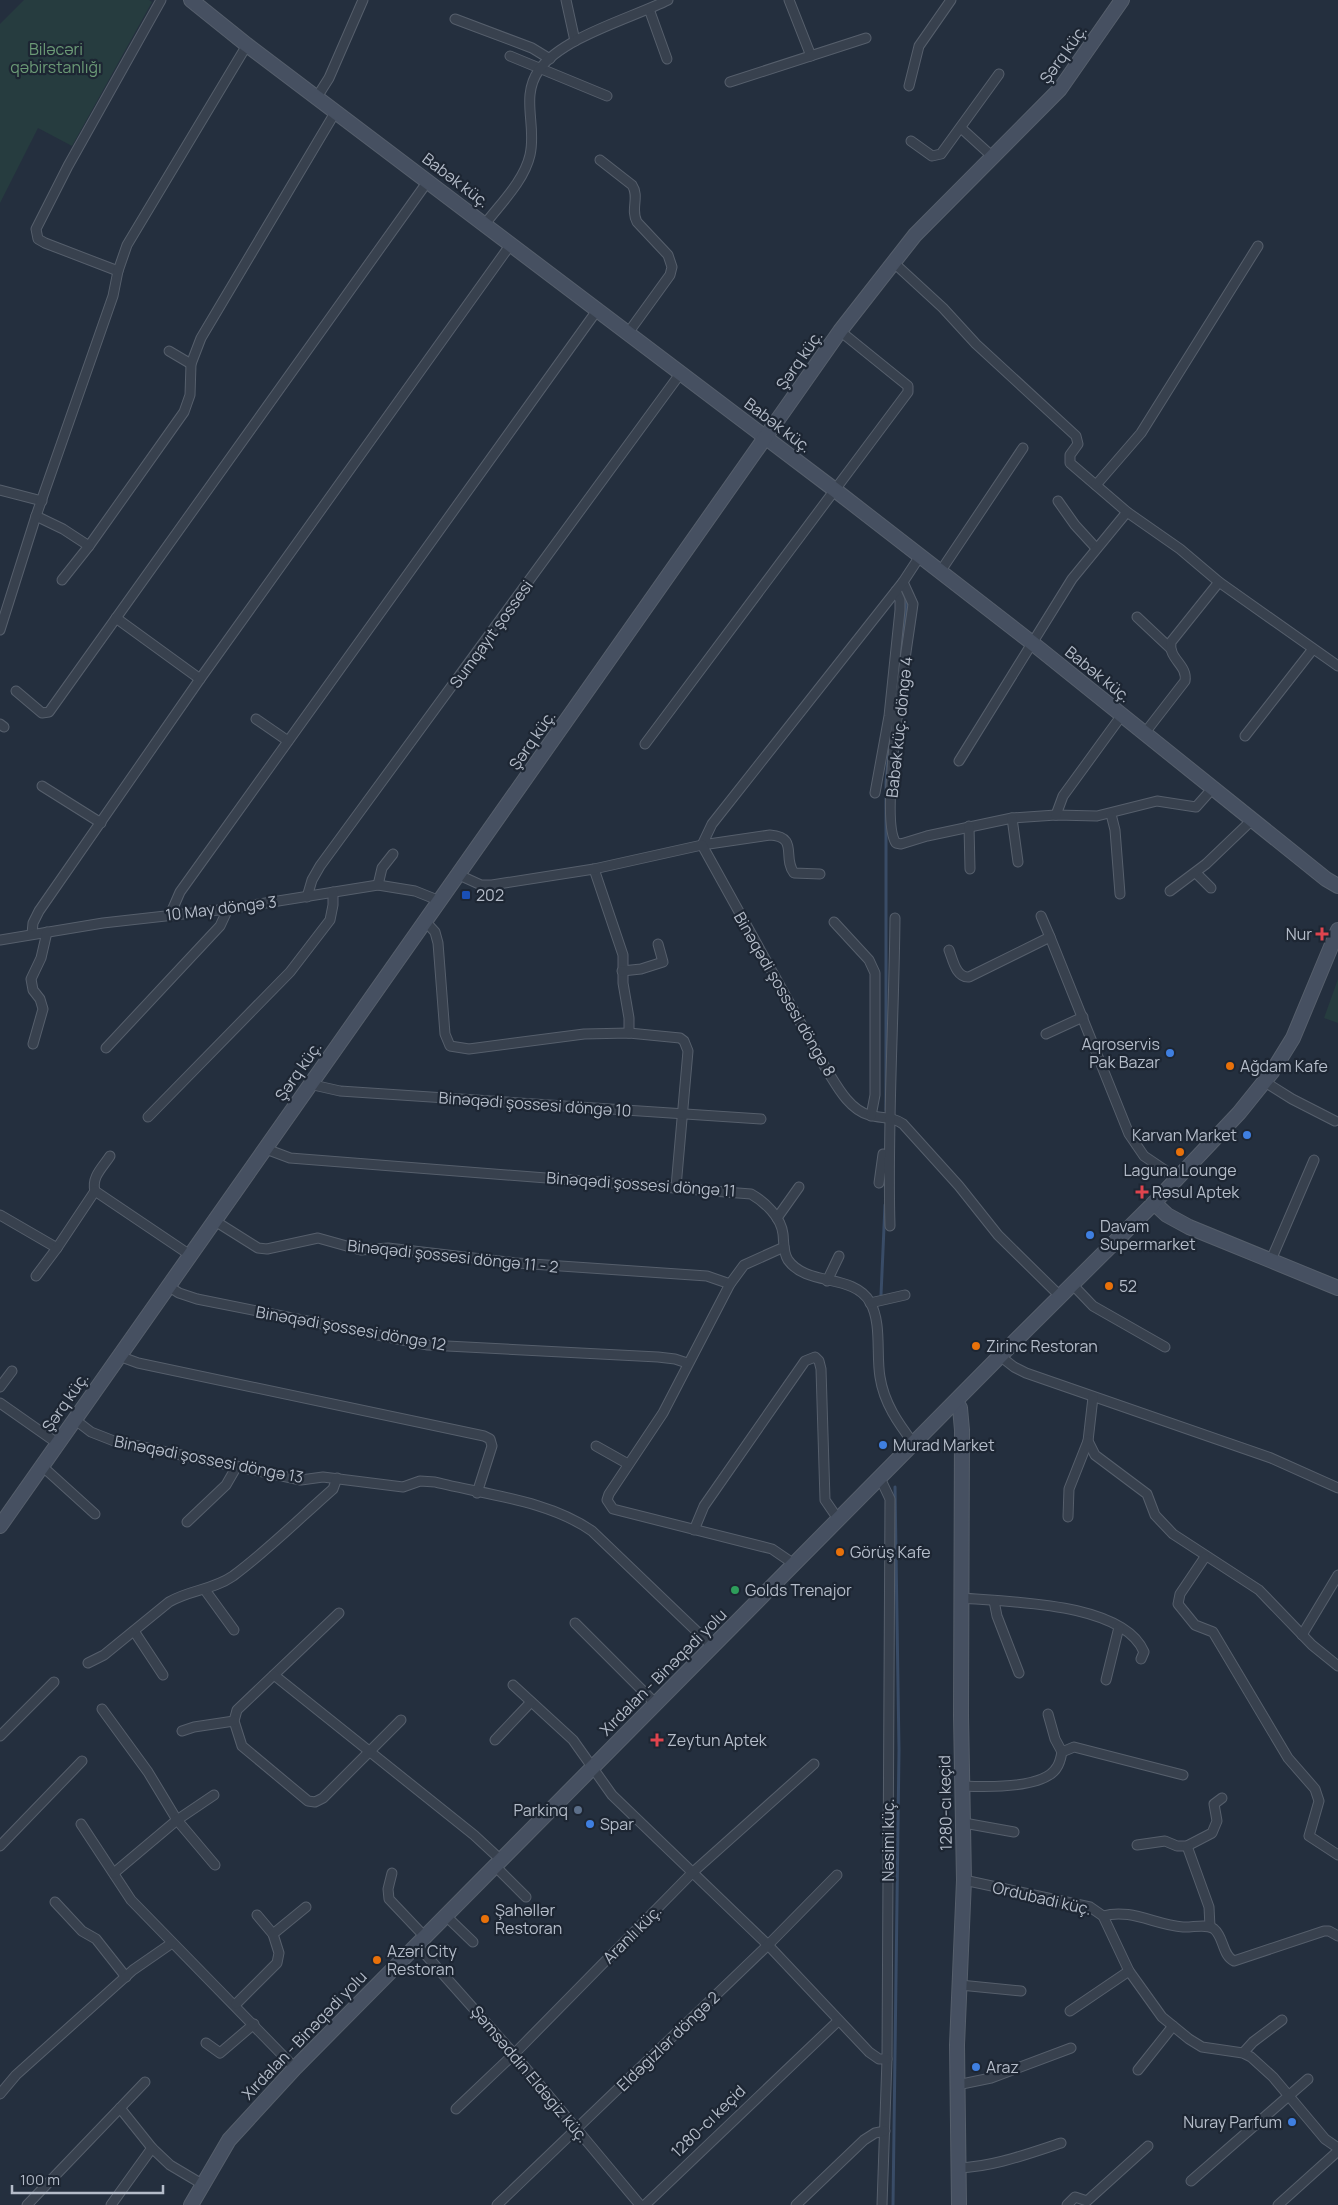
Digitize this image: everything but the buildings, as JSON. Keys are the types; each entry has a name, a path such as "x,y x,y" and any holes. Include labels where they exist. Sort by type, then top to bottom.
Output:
{"main road":[{"name":"Babək küç.","path":"191,0 247,45 835,490 1031,642 1326,879 1338,886"},
{"name":"Şərq küç.","path":"0,1526 840,331 915,235 994,158 1060,89 1122,0"},
{"name":"Xırdalan - Binəqədi yolu","path":"191,2205 202,2184 239,2127 295,2068 838,1519 1178,1179 1239,1113 1265,1082 1299,1027 1338,930"},
{"path":"1154,1203 1167,1215 1183,1224 1338,1288"},
{"name":"1280-cı keçid","path":"956,1402 960,1408 962,1424 961,1716 964,1786 964,1880 957,2085 958,2205"}],"street":[{"path":"118,272 45,243 38,239 36,229 68,166 161,0"},
{"path":"317,97 328,78 363,0"},
{"path":"566,0 575,41"},
{"path":"485,224 519,180 527,165 532,142 529,89 539,69 575,41 668,0"},
{"path":"789,0 811,56"},
{"path":"910,86 920,46 951,0"},
{"path":"649,10 668,60"},
{"path":"455,19 532,48 550,59"},
{"path":"730,82 866,38"},
{"path":"0,630 36,516 113,296 118,272 127,245 247,45"},
{"path":"510,56 607,96"},
{"path":"911,141 937,157 941,154 999,74"},
{"path":"62,580 89,546 184,412 190,395 192,364 201,338 336,111"},
{"path":"961,128 994,158"},
{"path":"600,160 632,185 635,190 634,216 637,222 668,255 671,261 670,275 628,333"},
{"path":"16,691 42,713 49,712 428,182"},
{"path":"32,934 33,924 39,911 200,679 511,244"},
{"path":"1096,485 1153,414 1258,246"},
{"path":"893,262 942,308 976,344 1076,436 1078,444 1070,454 1070,463 1128,512 1180,549 1219,582 1338,666"},
{"path":"170,915 180,892 598,309"},
{"path":"645,744 909,388 840,331"},
{"path":"169,351 192,364"},
{"name":"Sumqayıt şossesi","path":"307,897 309,887 320,866 680,374"},
{"path":"940,572 1023,448"},
{"path":"0,490 42,501"},
{"path":"1058,501 1075,526 1096,548"},
{"path":"959,761 1031,642 1072,579 1128,512"},
{"path":"36,516 63,529 89,546"},
{"path":"702,844 712,824 903,582 920,556"},
{"name":"Babək küç. döngə 4","path":"903,582 913,604 892,764 892,837 901,844 968,826 1012,818 1111,814 1156,801 1196,808 1212,789"},
{"path":"1144,734 1185,682 1185,670 1172,654 1171,642 1219,582"},
{"path":"876,793 889,716 900,610 900,600 896,590"},
{"path":"1137,617 1170,648"},
{"path":"116,618 200,679"},
{"path":"1245,736 1313,649"},
{"path":"1056,815 1062,796 1122,715"},
{"path":"256,719 288,741"},
{"path":"42,786 101,823"},
{"path":"1111,814 1115,830 1120,894"},
{"path":"1012,818 1018,862"},
{"path":"1170,892 1196,873 1252,820"},
{"path":"968,826 970,868"},
{"path":"459,875 480,885 492,885 594,869 702,844 770,835 779,836 788,844 794,874 820,874"},
{"name":"Binəqədi şossesi döngə 8","path":"702,844 825,1067 854,1106 871,1116"},
{"path":"378,885 382,868 393,854"},
{"path":"594,869 623,955 622,971 629,1033"},
{"path":"1196,873 1211,888"},
{"name":"10 May döngə 3","path":"0,940 32,934 307,897 378,885 416,890 440,901"},
{"path":"148,1117 290,972 330,920 333,892"},
{"path":"106,1048 220,926 228,908"},
{"path":"1041,916 1136,1145 1144,1156 1178,1179"},
{"path":"878,1183 883,1155 894,1031 895,918"},
{"path":"425,921 435,932 438,943 445,1034 450,1046 469,1049 584,1034 629,1033 680,1038 684,1041 688,1052 676,1187"},
{"path":"834,922 869,960 875,972 875,1095 871,1116 886,1117 903,1124 959,1186 998,1235 1060,1296"},
{"path":"33,1044 43,1009 40,999 33,990 31,979 41,958 47,932"},
{"path":"948,950 959,974 969,977 1050,937"},
{"path":"622,971 641,969 663,962 658,944"},
{"path":"1046,1034 1083,1017"},
{"path":"1265,1082 1292,1099 1335,1121"},
{"name":"Binəqədi şossesi döngə 10","path":"309,1084 340,1091 761,1119"},
{"path":"886,1117 890,1226"},
{"name":"Binəqədi şossesi döngə 11","path":"266,1149 290,1158 751,1194 777,1218"},
{"path":"110,1156 94,1178 95,1191 190,1255"},
{"path":"1271,1260 1314,1160"},
{"path":"799,1187 777,1218 783,1232 784,1247 788,1259 795,1266 827,1281 858,1289 870,1303 875,1320 880,1378 885,1395 892,1414 914,1444"},
{"path":"36,1276 95,1191"},
{"path":"0,1215 57,1248"},
{"name":"Binəqədi şossesi döngə 11 - 2","path":"215,1221 258,1248 267,1250 324,1238 345,1247 361,1250 388,1248 517,1263 707,1276 730,1284"},
{"path":"784,1247 744,1265 730,1284 662,1412 607,1500 612,1509 772,1550 794,1564"},
{"path":"827,1281 839,1256"},
{"path":"1072,1284 1093,1306 1165,1347"},
{"name":"Binəqədi şossesi döngə 12","path":"168,1286 179,1293 197,1299 428,1345 675,1359 687,1363"},
{"path":"870,1303 904,1295"},
{"path":"119,1356 138,1363 484,1436 490,1439 492,1446 477,1493"},
{"path":"1000,1356 1014,1367 1026,1373 1271,1458 1338,1488"},
{"path":"694,1530 704,1506 805,1360 810,1357 815,1357 819,1360 821,1369 825,1500 838,1519"},
{"path":"0,1387 12,1372"},
{"path":"1068,1518 1069,1489 1088,1441 1093,1397"},
{"path":"0,1403 57,1443"},
{"name":"Binəqədi şossesi döngə 13","path":"74,1419 90,1432 114,1441 301,1480 323,1476 403,1487 420,1481 435,1482 547,1508 577,1520 592,1531 712,1646"},
{"path":"1088,1441 1095,1455 1146,1494 1155,1515 1173,1534 1205,1557 1259,1590 1302,1635 1338,1666"},
{"path":"596,1446 628,1464"},
{"path":"42,1466 95,1514"},
{"path":"186,1522 226,1485 237,1466"},
{"path":"88,1663 104,1655 180,1596 205,1590 233,1576 332,1490 337,1478"},
{"name":"Nəsimi küç.","path":"880,1478 890,1500 887,2059 882,2205"},
{"path":"1205,1557 1180,1594 1178,1604 1195,1625 1213,1632 1288,1758 1315,1789 1319,1801 1309,1836 1338,1855"},
{"path":"1302,1635 1338,1575"},
{"path":"205,1590 234,1630"},
{"path":"962,1598 1069,1608 1096,1616 1119,1626 1142,1646 1144,1652 1141,1659"},
{"path":"994,1601 997,1616 1019,1674"},
{"path":"339,1613 237,1710 234,1721 242,1746 308,1801 315,1802 323,1798 401,1720"},
{"path":"575,1623 656,1704"},
{"path":"1106,1680 1119,1626"},
{"path":"134,1631 163,1675"},
{"path":"274,1676 474,1835 526,1897"},
{"path":"0,1736 54,1682"},
{"path":"513,1685 573,1740 594,1767 612,1795 768,1945 869,2052 879,2059 887,2059"},
{"path":"495,1740 531,1702"},
{"path":"102,1709 148,1772 177,1820 216,1865"},
{"path":"964,1786 1011,1786 1047,1776 1058,1767 1062,1752 1055,1739 1048,1714"},
{"path":"182,1731 194,1727 234,1721"},
{"path":"1062,1752 1074,1747 1184,1775"},
{"path":"0,1846 82,1761"},
{"name":"Aranlı küç.","path":"456,2109 514,2054 692,1873 814,1764"},
{"path":"114,1873 177,1820 214,1795"},
{"path":"1136,1845 1158,1840 1177,1846 1187,1846 1212,1833 1217,1821 1214,1804 1222,1798"},
{"path":"964,1823 1014,1832"},
{"path":"81,1824 131,1900 172,1943 236,2004 295,2068"},
{"path":"1187,1846 1210,1907 1210,1927"},
{"name":"Şəmsəddin Eldəgiz küç.","path":"392,1873 388,1889 389,1899 421,1941 640,2205"},
{"name":"Eldəgizlər döngə 2","path":"497,2205 768,1945 837,1875"},
{"name":"Ordubadi küç.","path":"964,1880 1090,1907 1103,1916 1129,1971 1152,2005 1173,2026 1202,2047 1243,2053 1257,2062 1325,2139 1338,2150"},
{"path":"55,1902 82,1931 96,1939 126,1977"},
{"path":"272,1934 306,1907"},
{"path":"1103,1916 1123,1913 1171,1926 1210,1927 1216,1932 1230,1958 1234,1961 1328,1931 1338,1936"},
{"path":"236,2004 277,1963 279,1953 272,1934 257,1915"},
{"path":"446,1916 473,1942"},
{"path":"0,2094 16,2075 126,1977 172,1943"},
{"path":"1070,2010 1129,1971"},
{"path":"960,1985 1020,1990"},
{"path":"1243,2053 1252,2042 1282,2020"},
{"name":"1280-cı keçid","path":"645,2205 838,2021"},
{"path":"206,2044 220,2053 254,2024"},
{"path":"1138,2070 1173,2026"},
{"path":"957,2085 991,2078 1071,2048"},
{"path":"1191,2181 1308,2079"},
{"path":"27,2205 145,2082"},
{"path":"120,2108 152,2148 170,2165 202,2184"},
{"path":"796,2205 864,2140 875,2133 885,2130"},
{"path":"958,2168 981,2166 1016,2158 1061,2143"},
{"path":"1067,2205 1076,2197 1087,2201 1148,2146"},
{"path":"111,2205 152,2148"},
{"path":"1278,2205 1338,2150"}],"green space":[{"name":"Biləcəri qəbirstanlığı","path":"24,0 149,0 152,2 72,146 38,128 0,203 0,24"},
{"path":"1338,979 1338,1023 1324,1018"}],"waterway":[{"path":"897,683 907,599"},
{"path":"886,1110 886,782 891,729"},
{"path":"881,1295 885,1205"},
{"path":"893,2205 899,1750 895,1487"}],"place":[{"name":"202","path":"466,895"},
{"name":"Nur","path":"1322,934"},
{"name":"Aqroservis Pak Bazar","path":"1170,1053"},
{"name":"Ağdam Kafe","path":"1230,1066"},
{"name":"Karvan Market","path":"1247,1135"},
{"name":"Laguna Lounge","path":"1180,1152"},
{"name":"Rəsul Aptek","path":"1142,1192"},
{"name":"Davam Supermarket","path":"1090,1235"},
{"name":"52","path":"1109,1286"},
{"name":"Zirinc Restoran","path":"976,1346"},
{"name":"Murad Market","path":"883,1445"},
{"name":"Görüş Kafe","path":"840,1552"},
{"name":"Golds Trenajor","path":"735,1590"},
{"name":"Zeytun Aptek","path":"657,1740"},
{"name":"Parkinq","path":"578,1810"},
{"name":"Spar","path":"590,1824"},
{"name":"Şahəllər Restoran","path":"485,1919"},
{"name":"Azəri City Restoran","path":"377,1960"},
{"name":"Araz","path":"976,2067"},
{"name":"Nuray Parfum","path":"1292,2122"}]}
